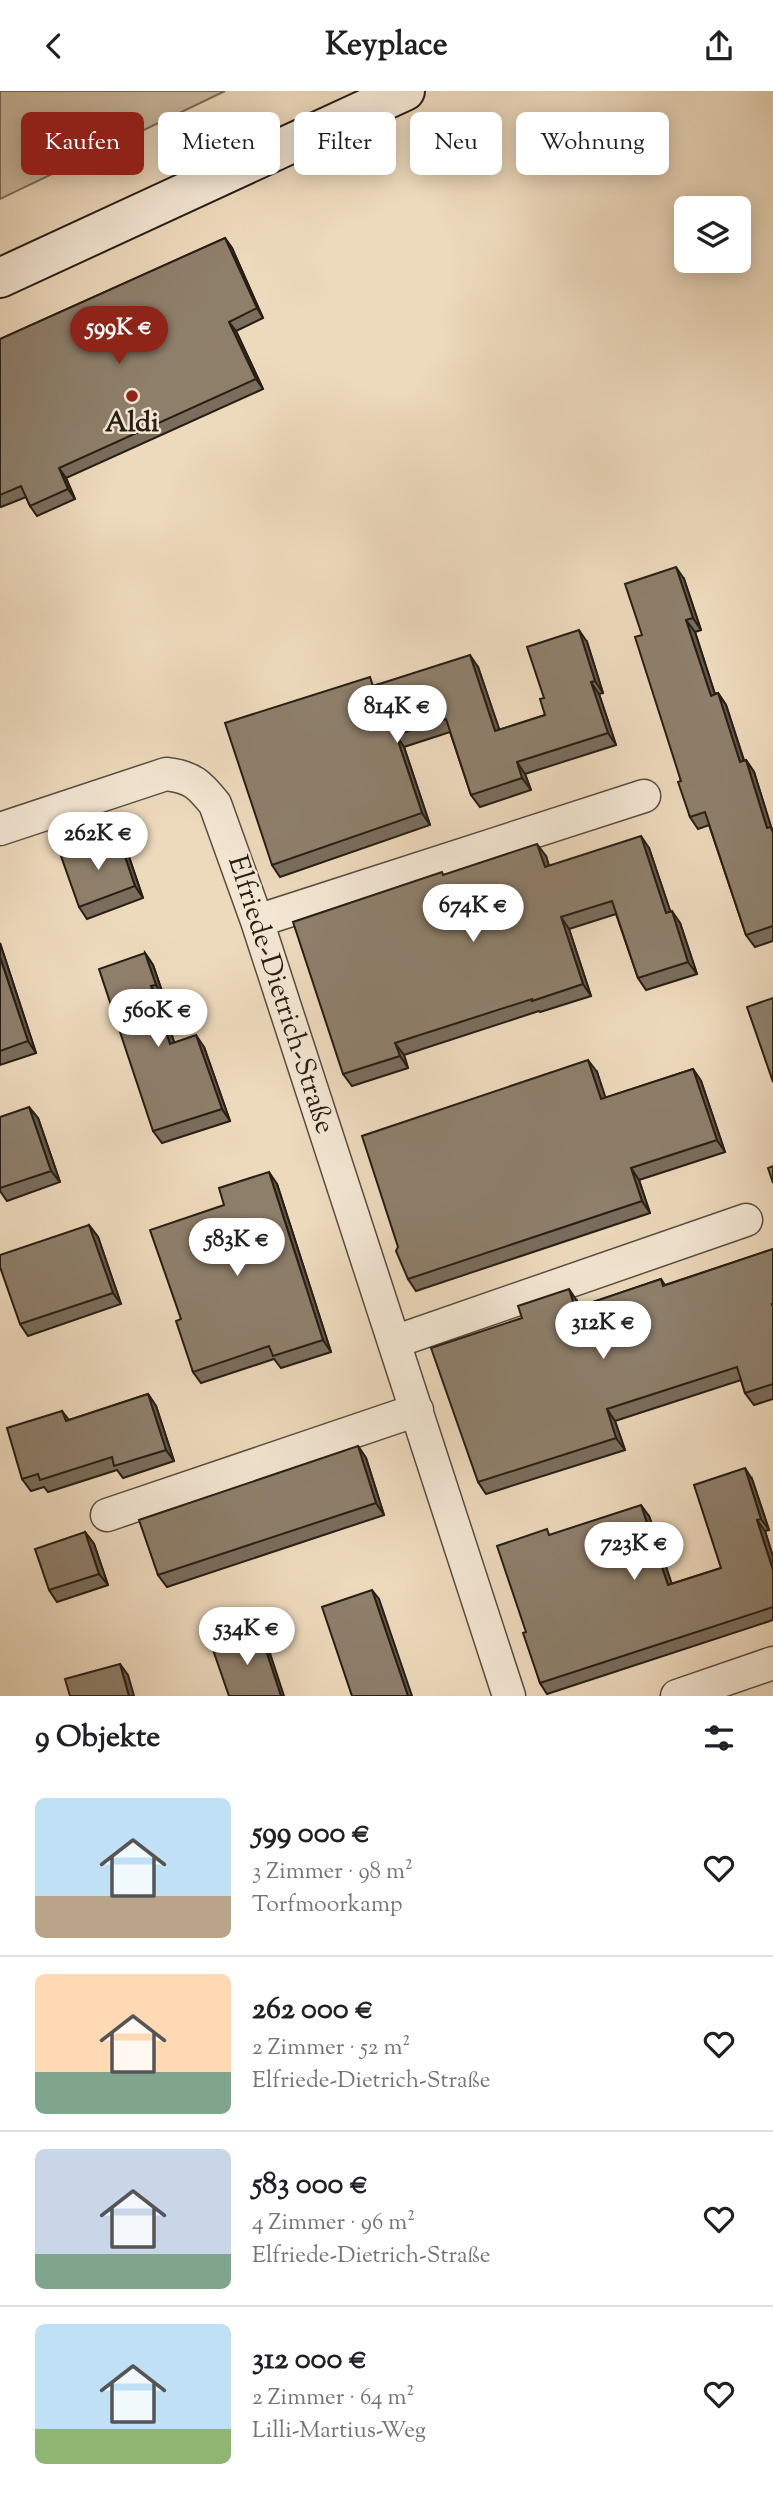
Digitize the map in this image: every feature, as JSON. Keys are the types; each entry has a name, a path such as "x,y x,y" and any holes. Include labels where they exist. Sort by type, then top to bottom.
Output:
{"street":[{"path":"0,278 405,91"},
{"name":"Elfriede-Dietrich-Straße","path":"0,829 166,774 185,776 204,790 215,804 257,921 509,1696"},
{"path":"257,921 644,796"},
{"path":"394,1342 746,1220"},
{"path":"107,1514 417,1410"},
{"path":"677,1696 773,1664"}],"shaded area":[{"path":"0,91 225,91 181,112 158,112 158,123 144,130 144,112 21,112 21,175 50,175 0,199"}],"building":[{"path":"225,238 257,308 229,322 256,379 59,468 68,489 30,506 21,486 0,495 0,339"},
{"path":"676,567 693,618 686,620 711,696 718,693 740,762 746,760 767,828 771,827 773,833 773,926 746,935 705,812 690,817 635,637 642,635 625,584"},
{"path":"579,630 595,681 591,682 608,733 517,762 522,778 471,795 446,719 396,735 422,813 272,865 225,723 370,677 373,686 470,655 495,731 545,715 540,699 544,698 527,647"},
{"path":"641,836 666,913 672,911 688,962 638,978 612,901 561,917 583,984 395,1043 400,1056 343,1074 293,922 442,872 443,875 537,844 545,867"},
{"path":"119,839 135,886 79,907 61,856 108,840 109,843"},
{"path":"145,953 156,985 151,986 170,1044 196,1035 222,1109 153,1131 99,969"},
{"path":"0,957 28,1041 0,1051"},
{"path":"773,998 773,1082 747,1007"},
{"path":"588,1060 601,1099 693,1069 717,1140 631,1168 642,1201 408,1279 396,1251 398,1247 362,1136"},
{"path":"29,1107 51,1171 0,1188 0,1117"},
{"path":"773,1166 773,1183 768,1168"},
{"path":"269,1172 323,1340 273,1356 269,1346 193,1372 176,1321 181,1319 150,1230 224,1205 219,1188"},
{"path":"89,1225 113,1293 20,1324 0,1267 0,1255"},
{"path":"773,1249 773,1384 745,1393 737,1367 607,1409 616,1438 478,1482 431,1348 522,1318 518,1306 569,1289 575,1308 661,1279 663,1286"},
{"path":"148,1394 166,1450 114,1466 112,1457 40,1480 38,1474 22,1479 7,1428 62,1411 66,1421"},
{"path":"358,1446 376,1503 158,1575 139,1520"},
{"path":"745,1468 761,1519 757,1520 773,1570 773,1607 540,1683 497,1546 547,1529 549,1535 641,1505 668,1585 721,1568 694,1485"},
{"path":"85,1532 99,1574 49,1590 35,1549"},
{"path":"372,1590 408,1696 352,1696 322,1607"},
{"path":"260,1632 281,1696 229,1696 212,1647"},
{"path":"120,1664 129,1696 70,1696 65,1679"}],"place":[{"name":"Aldi","path":"132,396"}]}
